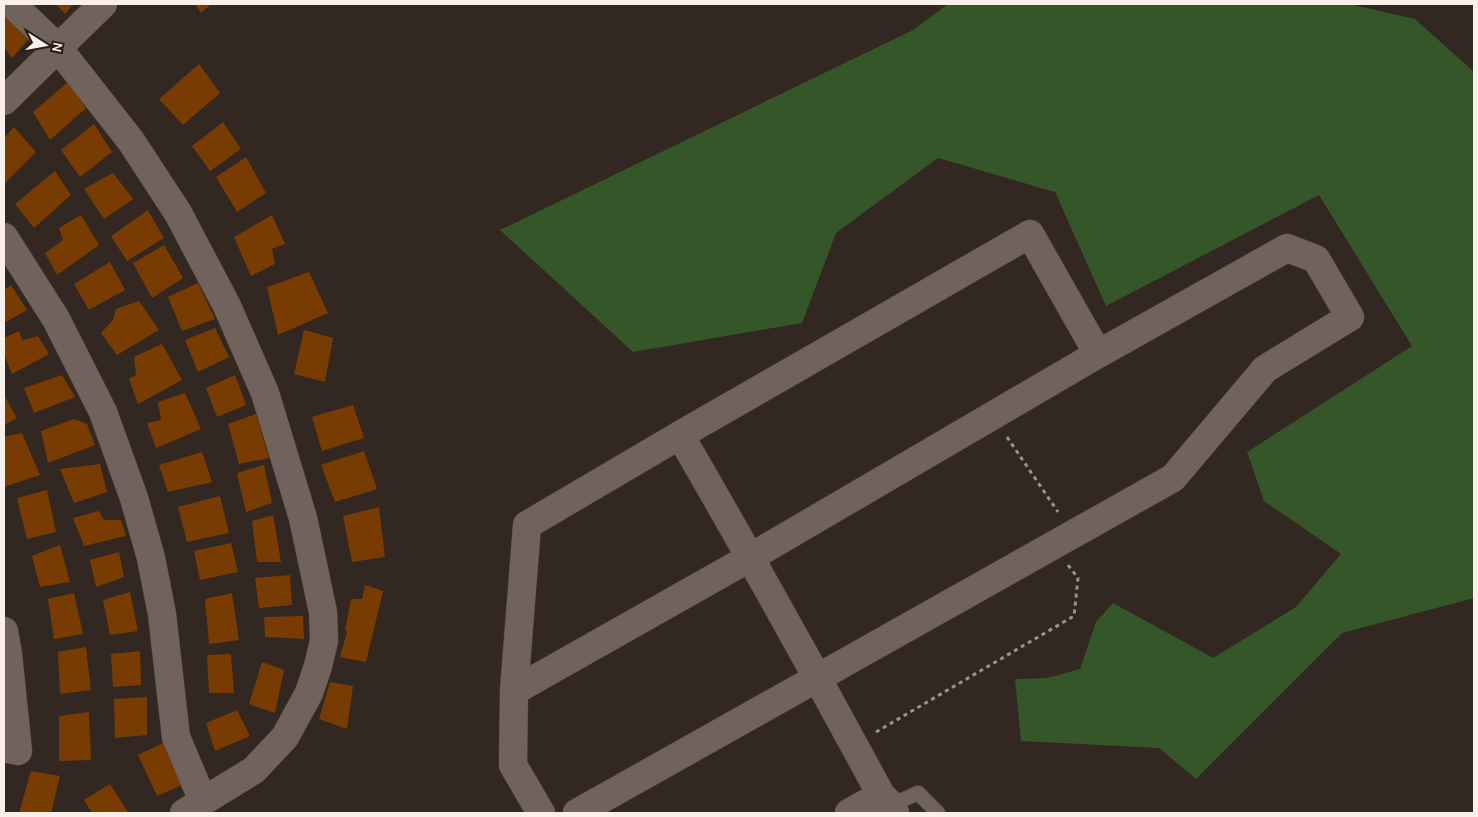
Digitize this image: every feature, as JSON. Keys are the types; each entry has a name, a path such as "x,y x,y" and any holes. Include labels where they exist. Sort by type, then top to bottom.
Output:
{"street":[{"path":"4,237 56,319 99,404 134,498 151,558 162,614 176,738 193,807 254,770 285,737 309,693 318,666 324,641 324,612 302,518 265,393 228,306 178,213 136,149 58,48 12,4"},
{"path":"4,101 103,4"},
{"path":"541,813 513,765 514,691 527,525 1030,234 1098,354"},
{"path":"514,691 750,557 1098,354 1287,248 1316,259 1350,317 1264,369 1173,478 577,813"},
{"path":"680,435 889,804 849,813"},
{"path":"4,631 18,751 4,748"}],"lane":[{"path":"889,804 918,793 938,813"}],"path":[{"path":"854,745 1074,616 1078,578 1063,539 992,416"}],"green space":[{"path":"948,4 1349,4 1415,19 1474,72 1474,598 1342,633 1196,779 1159,748 1021,741 1015,679 1047,678 1080,669 1096,622 1113,603 1213,658 1296,607 1341,554 1264,501 1247,452 1412,346 1319,195 1106,306 1055,192 938,158 836,233 802,323 633,352 500,230 913,30"}],"building":[{"path":"56,4 73,4 65,14"},
{"path":"195,4 211,4 201,13"},
{"path":"4,10 32,35 12,58 4,47"},
{"path":"199,64 220,93 183,125 159,99"},
{"path":"69,81 86,108 50,140 33,112"},
{"path":"223,122 241,149 210,171 192,146"},
{"path":"94,124 112,152 80,177 61,150"},
{"path":"14,127 36,152 4,184 4,138"},
{"path":"246,157 266,193 237,212 216,177"},
{"path":"55,171 71,195 34,228 15,204"},
{"path":"113,173 133,199 104,219 84,189"},
{"path":"148,210 164,238 127,261 111,236"},
{"path":"81,215 99,245 57,275 45,253 63,240 59,228"},
{"path":"272,215 285,244 272,249 275,264 251,276 234,237"},
{"path":"164,245 183,278 152,298 133,263"},
{"path":"110,262 125,290 89,310 74,284"},
{"path":"309,272 328,313 278,335 267,287"},
{"path":"198,283 215,319 182,331 168,297"},
{"path":"11,285 27,310 4,323 4,290"},
{"path":"139,301 159,330 117,355 101,333 113,320 116,309"},
{"path":"215,328 229,357 198,372 185,340"},
{"path":"304,330 333,338 325,382 294,374"},
{"path":"19,331 22,340 38,336 49,354 12,374 4,354 4,338"},
{"path":"162,344 182,380 138,404 129,379 136,375 134,357"},
{"path":"62,375 75,397 34,413 24,388"},
{"path":"235,375 246,405 217,417 206,388"},
{"path":"185,393 201,429 156,448 147,423 161,420 158,402"},
{"path":"4,395 17,418 4,425"},
{"path":"353,405 364,438 322,451 312,417"},
{"path":"256,414 269,458 239,464 228,424"},
{"path":"74,419 87,424 95,445 48,463 41,431"},
{"path":"22,433 40,475 4,487 4,437"},
{"path":"364,451 377,489 335,502 321,465"},
{"path":"202,452 212,482 168,492 159,465"},
{"path":"100,464 107,492 74,503 60,469"},
{"path":"264,465 272,503 246,512 237,473"},
{"path":"47,490 56,532 27,539 17,498"},
{"path":"220,496 229,533 187,542 178,507"},
{"path":"379,507 385,557 352,562 343,516"},
{"path":"99,511 104,520 121,520 126,536 84,546 73,518"},
{"path":"273,515 281,562 257,562 252,521"},
{"path":"231,543 238,572 200,580 194,551"},
{"path":"60,545 70,582 40,587 32,556"},
{"path":"119,552 124,577 96,587 90,560"},
{"path":"290,575 292,605 259,608 255,578"},
{"path":"365,585 383,591 366,662 340,657 347,632 345,630 351,599 362,599"},
{"path":"130,592 138,631 110,635 103,600"},
{"path":"74,593 83,634 54,639 48,599"},
{"path":"232,593 239,640 209,644 205,599"},
{"path":"303,616 304,639 265,637 264,617"},
{"path":"86,647 91,690 60,694 58,652"},
{"path":"140,651 141,685 113,687 111,654"},
{"path":"231,654 234,693 209,693 207,655"},
{"path":"262,662 284,670 275,713 249,704"},
{"path":"330,682 353,686 347,729 319,719"},
{"path":"147,697 147,735 115,738 114,699"},
{"path":"237,710 250,736 215,751 206,723"},
{"path":"89,712 91,760 59,761 59,716"},
{"path":"163,743 182,785 157,796 138,755"},
{"path":"31,771 60,776 51,813 19,813"},
{"path":"110,784 128,812 92,813 84,800"}]}
